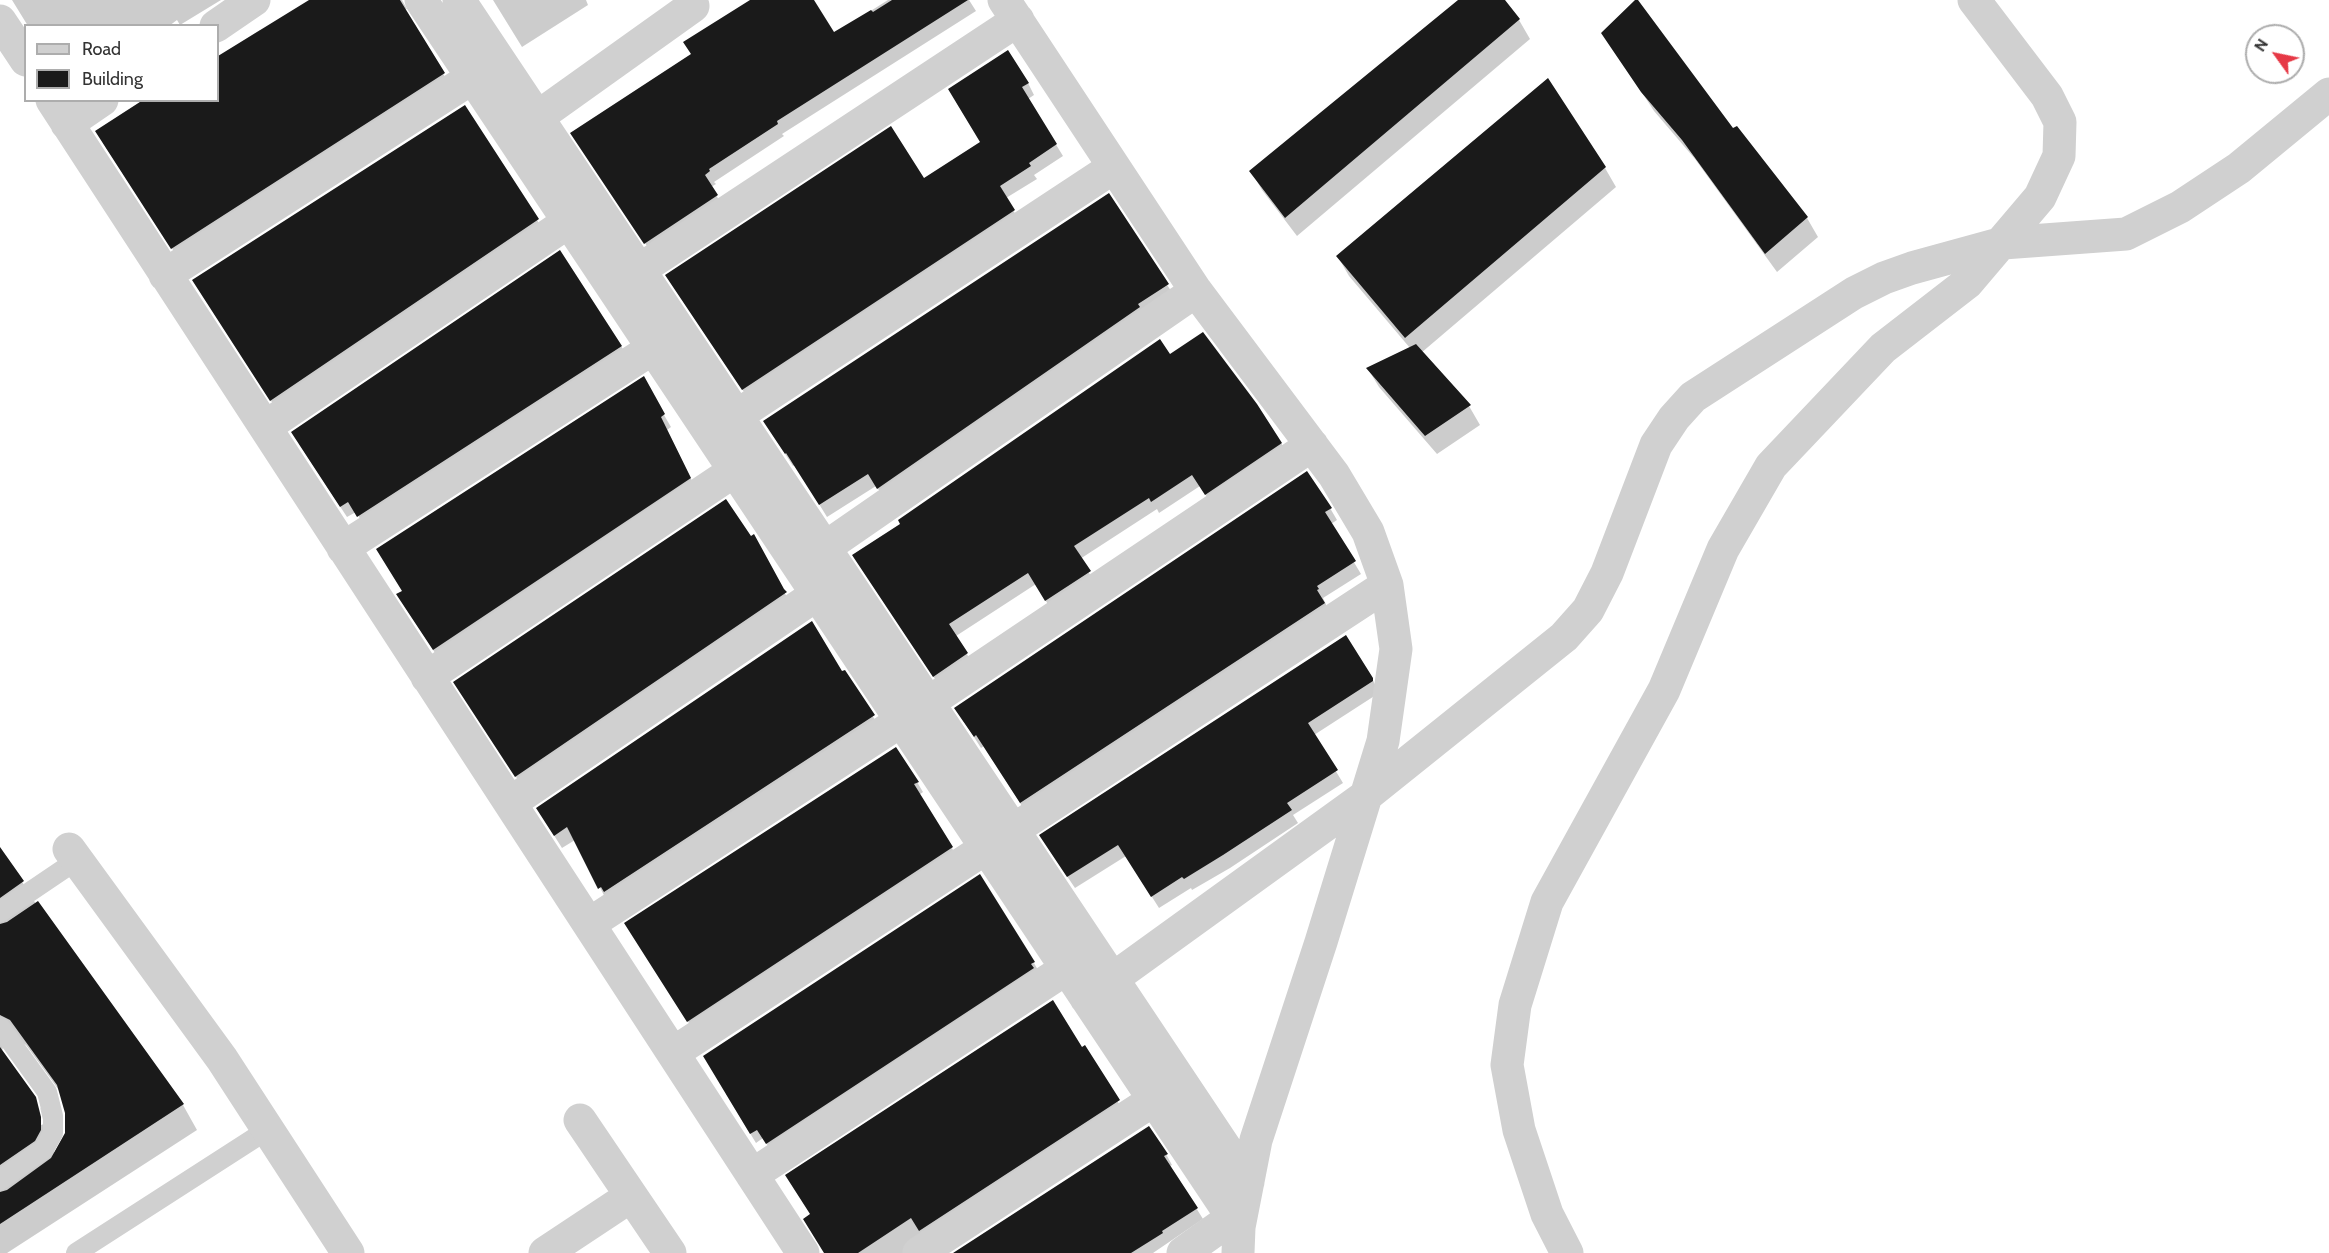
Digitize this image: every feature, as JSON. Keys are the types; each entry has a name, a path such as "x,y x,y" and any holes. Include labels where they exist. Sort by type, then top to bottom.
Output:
{"street":[{"path":"219,24 254,0"},
{"path":"421,0 486,69 666,340 736,416 748,462 830,586 901,721 1086,998 1248,1182"},
{"path":"459,0 486,69"},
{"path":"1568,1253 1547,1214 1519,1130 1507,1065 1515,1005 1546,902 1664,690 1723,549 1770,466 1883,348 1967,284 2040,197 2045,187 2059,156 2060,122 2047,96 1974,0"},
{"path":"524,127 694,2"},
{"path":"625,279 1011,10 1196,291 1334,475 1368,532 1387,585 1396,650 1383,741 1256,1140 1236,1233"},
{"path":"0,21 24,57"},
{"path":"165,275 486,69"},
{"path":"1086,998 1367,795 1564,637 1588,610 1607,573 1656,445 1674,418 1693,397 1854,293 1912,268 2003,243 2126,234 2180,207 2239,168 2329,94"},
{"path":"95,102 60,112 803,1253"},
{"path":"709,433 1114,168"},
{"path":"265,427 581,213"},
{"path":"811,557 1196,291"},
{"path":"666,340 709,433 748,462"},
{"path":"343,548 666,340"},
{"path":"589,924 901,721 1312,445"},
{"path":"427,677 748,462"},
{"path":"673,1053 1387,585"},
{"path":"830,586 928,703 1112,979 1236,1233"},
{"path":"510,803 830,586"},
{"path":"73,854 222,1059 348,1253"},
{"path":"752,1175 1093,950"},
{"path":"919,1253 1167,1091"},
{"path":"580,1120 669,1253"},
{"path":"545,1253 631,1196"},
{"path":"1183,1253 1236,1233"}],"lane":[{"path":"0,912 73,854"},
{"path":"0,1027 47,1092 53,1116 53,1133 44,1149 2,1176"},
{"path":"76,1253 267,1130"}],"building":[{"path":"309,0 400,0 445,73 171,249 95,131 140,102 219,102 219,55"},
{"path":"750,0 814,0 834,32 892,0 968,0 777,121 778,124 709,169 710,171 705,175 718,195 644,244 570,133 691,54 683,42"},
{"path":"1458,0 1505,0 1520,19 1285,218 1249,171"},
{"path":"1635,0 1638,0 1733,128 1737,126 1808,217 1765,254 1682,140 1641,92 1601,33"},
{"path":"1008,50 1029,83 1022,87 1057,144 1029,163 1031,166 1000,186 1015,210 742,390 665,275 891,126 924,178 980,142 948,89"},
{"path":"1548,78 1606,167 1405,338 1336,256"},
{"path":"465,105 539,219 270,401 192,280"},
{"path":"1109,193 1169,284 1138,304 1140,307 877,489 868,474 819,505 763,421"},
{"path":"560,250 622,346 357,517 348,502 340,507 291,432"},
{"path":"1203,332 1257,404 1282,443 1205,495 1192,475 1151,502 1149,498 1074,546 1091,571 1045,601 1028,573 949,624 968,653 933,677 852,555 900,524 898,520 1160,339 1170,354"},
{"path":"1416,344 1471,405 1425,436 1366,368"},
{"path":"644,376 665,414 661,417 691,478 433,650 396,594 402,591 376,549"},
{"path":"1307,471 1332,508 1325,512 1356,561 1317,586 1325,603 1020,803 976,735 974,737 954,708"},
{"path":"726,499 751,536 754,534 787,592 515,777 453,682"},
{"path":"812,621 842,671 845,670 875,715 604,892 601,887 598,889 567,827 554,836 536,808"},
{"path":"1346,635 1373,681 1308,723 1338,770 1287,803 1292,810 1223,855 1151,897 1118,845 1067,877 1039,835"},
{"path":"896,747 919,782 914,784 953,847 687,1022 624,923"},
{"path":"0,847 24,881 0,898"},
{"path":"980,874 1035,962 1031,964 1034,968 766,1144 757,1130 750,1134 703,1056"},
{"path":"38,901 184,1104 0,1224 0,1192 7,1190 51,1158 65,1133 65,1113 57,1085 10,1020 0,1015 0,924 7,922"},
{"path":"1053,1000 1082,1047 1085,1045 1120,1100 919,1231 911,1218 858,1253 824,1253 803,1219 810,1214 785,1175"},
{"path":"0,1047 36,1097 41,1117 41,1130 35,1141 0,1165"},
{"path":"1149,1126 1168,1154 1164,1156 1198,1208 1162,1231 1163,1233 1131,1253 953,1253"}]}
